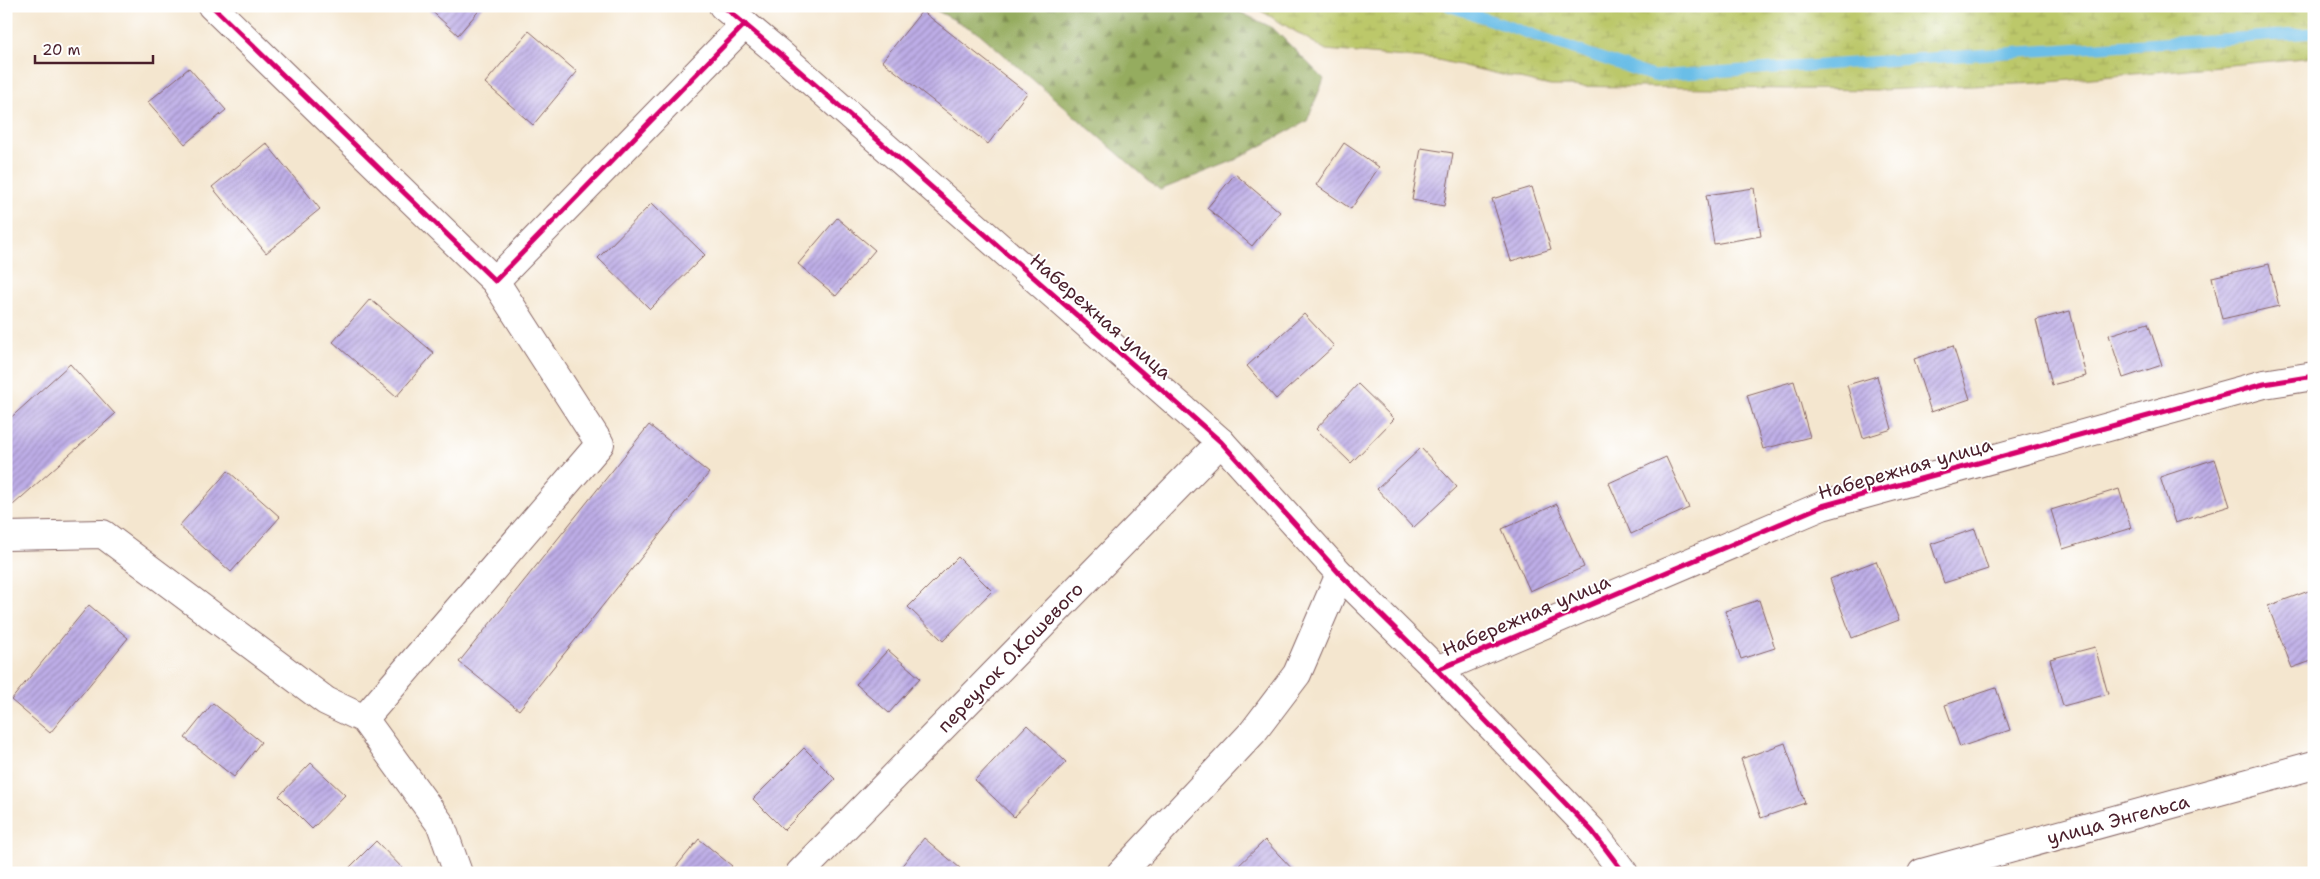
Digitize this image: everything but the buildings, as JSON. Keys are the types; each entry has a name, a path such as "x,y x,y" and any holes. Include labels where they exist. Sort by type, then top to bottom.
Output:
{"street":[{"path":"212,6 495,281 600,444 364,719"},
{"name":"Набережная улица","path":"723,6 1221,442 1340,574 1437,670 1592,831 1624,873"},
{"path":"495,281 745,24"},
{"name":"Набережная улица","path":"1437,670 1822,506 2264,384 2314,376"},
{"name":"переулок О.Кошевого","path":"800,873 1221,442"},
{"path":"6,536 103,534 326,701 364,719 441,825 458,873"},
{"path":"1121,873 1253,732 1297,674 1340,574"},
{"name":"улица Энгельса","path":"1922,873 2314,765"}],"green space":[{"path":"928,6 1227,6 1273,28 1324,79 1307,121 1235,160 1160,190 979,33"},
{"path":"1253,6 1576,6 1624,13 1649,6 2314,6 2314,57 2039,83 1879,90 1550,86 1438,60 1326,50"}],"waterway":[{"path":"1449,6 1653,76 2314,33"}],"cycle path":[{"path":"212,6 495,281 745,24"},
{"path":"723,6 779,53 1221,442 1340,574 1437,670 1592,831 1624,873"},
{"path":"1437,670 1822,506 2264,384 2314,376"}]}
